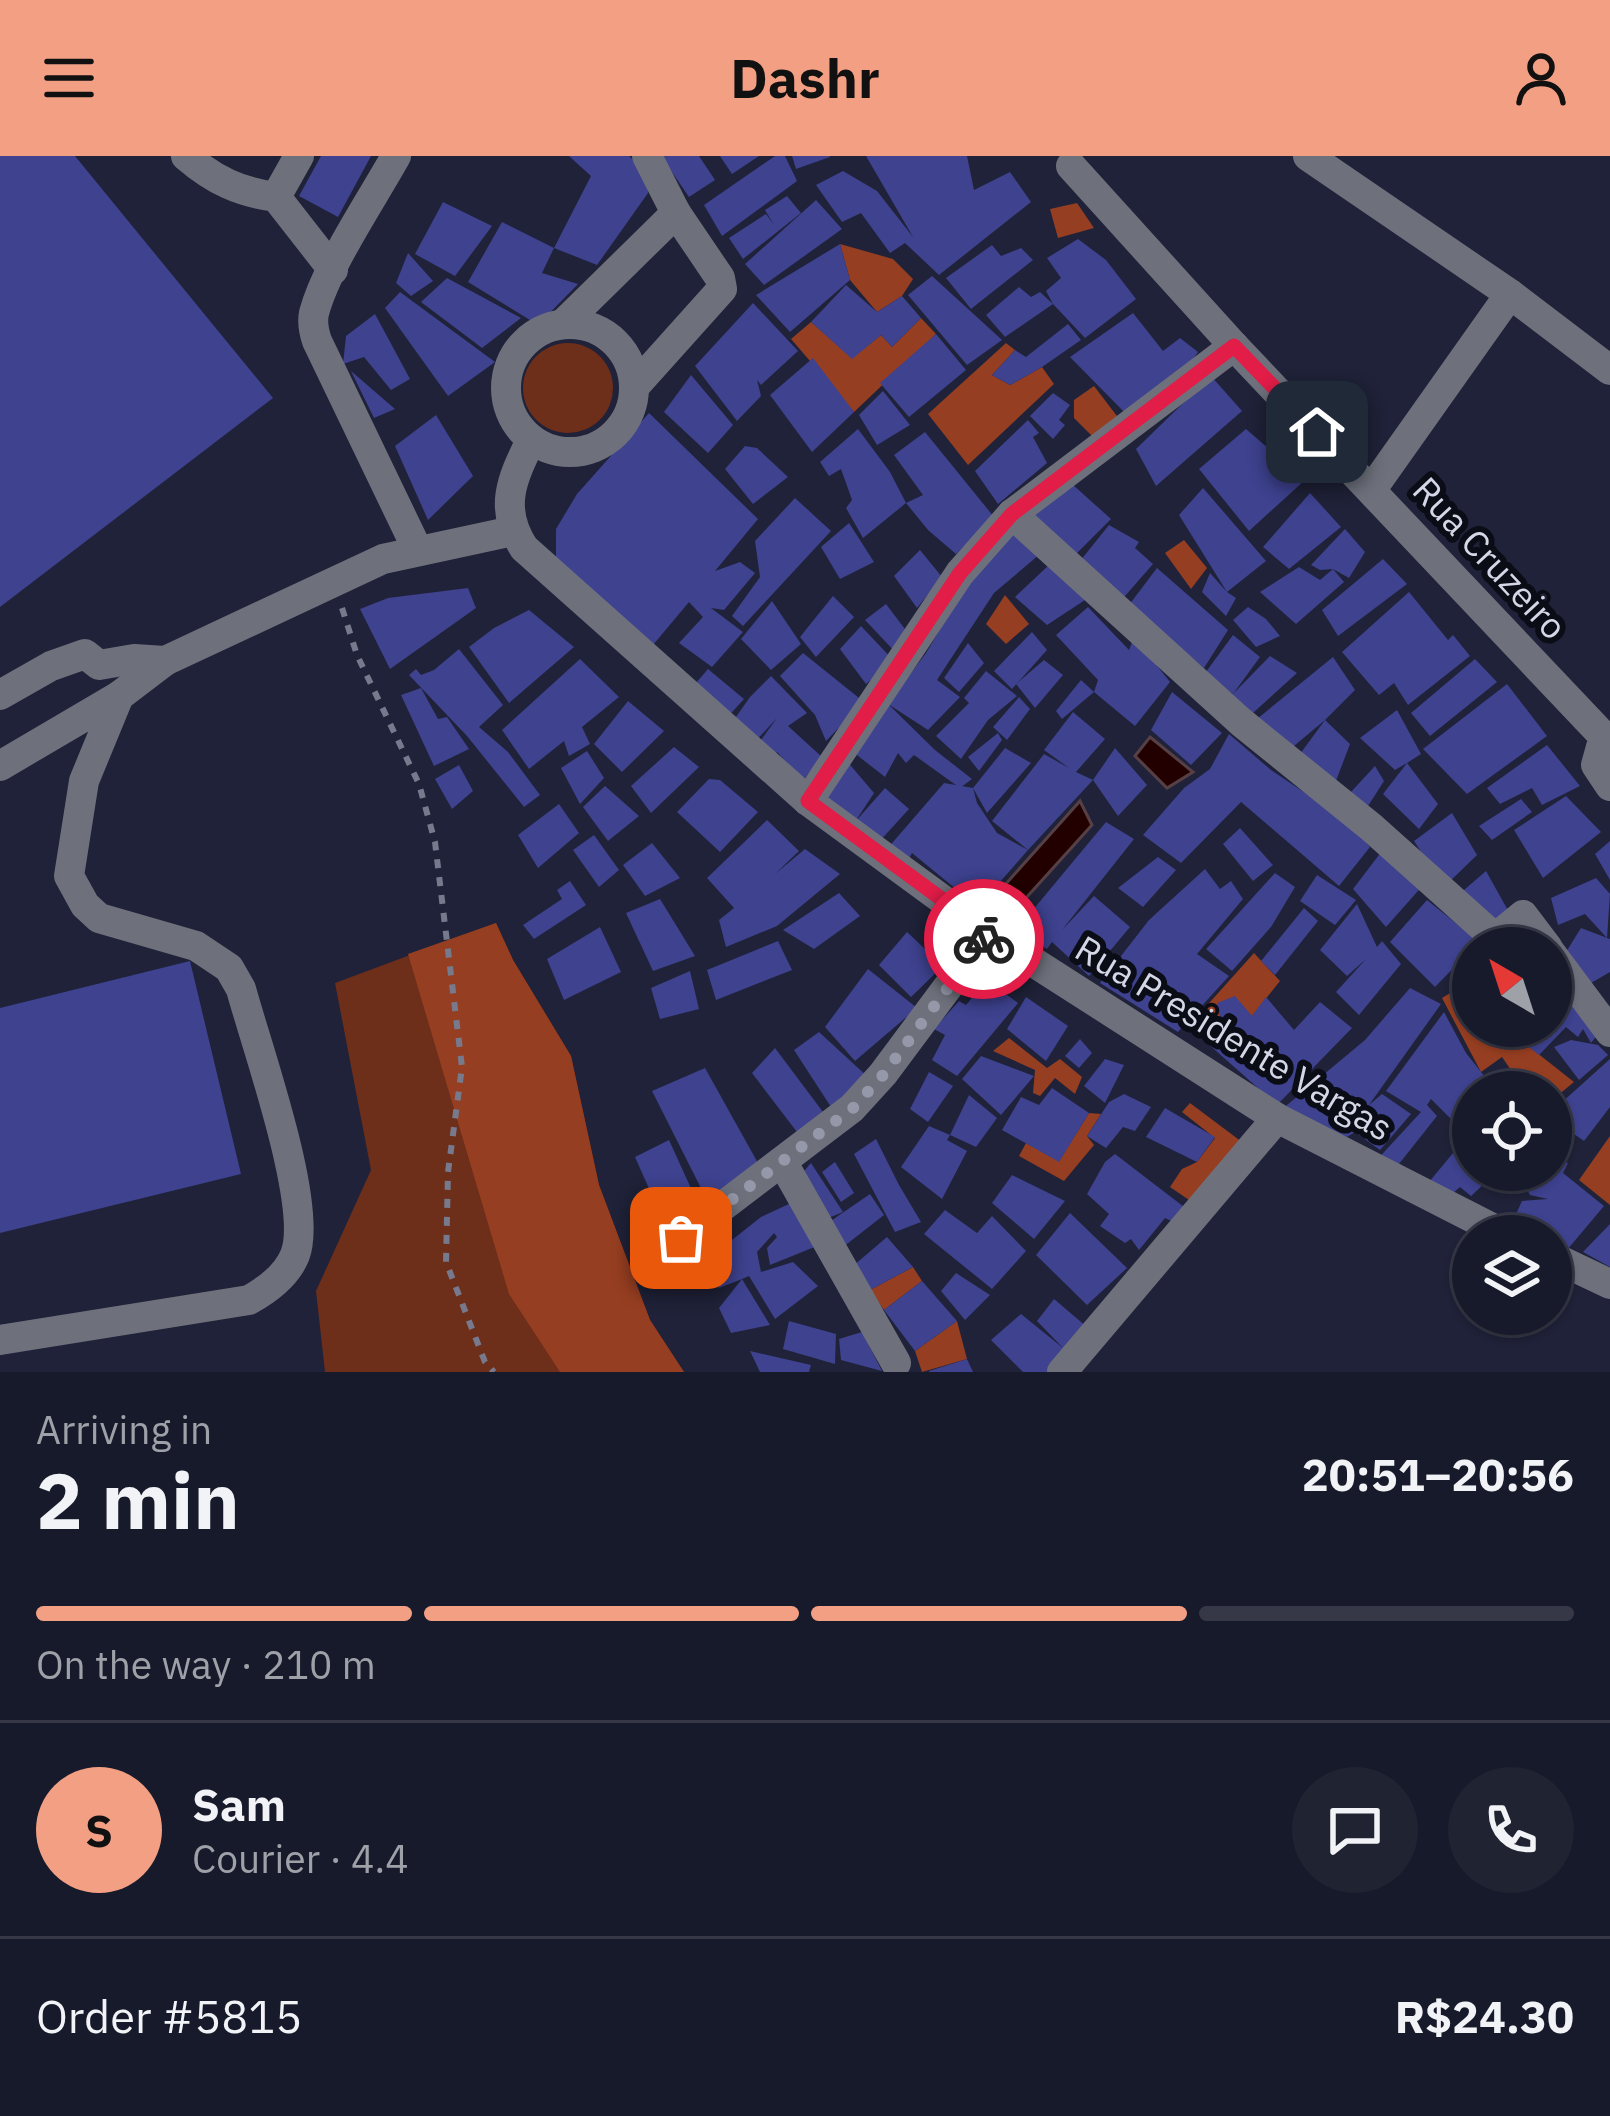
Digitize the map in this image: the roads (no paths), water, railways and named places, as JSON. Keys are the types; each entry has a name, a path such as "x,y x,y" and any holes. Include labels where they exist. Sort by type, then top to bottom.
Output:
{"street":[{"path":"186,156 218,167 252,194 277,196 333,271"},
{"path":"277,196 299,156"},
{"path":"396,156 314,314 317,341 418,551"},
{"path":"634,386 722,289 720,278 676,213 646,156"},
{"path":"1308,156 1510,294 1610,370"},
{"name":"Rua Cruzeiro","path":"1068,159 1234,346 1609,739 1597,756 1597,765 1610,786"},
{"path":"563,324 676,213"},
{"path":"1372,489 1510,294"},
{"path":"563,324 585,325 605,333 631,366 634,386 632,406 608,440 569,452 531,440 516,424 507,404 511,361 542,330 563,324"},
{"path":"808,801 960,573 1012,514 1234,346"},
{"path":"0,766 119,696 165,661 333,581 383,559 513,531 507,506 509,484 531,440"},
{"path":"1012,514 1241,722 1371,826 1483,927"},
{"name":"Rua Presidente Vargas","path":"513,531 524,548 808,801 988,933 1277,1118 1467,1215"},
{"path":"0,695 51,666 86,654 99,665 134,659 165,661"},
{"path":"0,1340 248,1300 280,1277 294,1257 299,1234 296,1192 241,989 230,968 196,946 99,918 85,905 69,876 84,781 119,696"},
{"path":"1508,927 1523,915 1532,927"},
{"path":"681,1238 870,1091 988,933"},
{"path":"1572,981 1610,1032"},
{"path":"1062,1372 1277,1118"},
{"path":"783,1163 896,1363"},
{"path":"1572,1266 1610,1284"}]}
